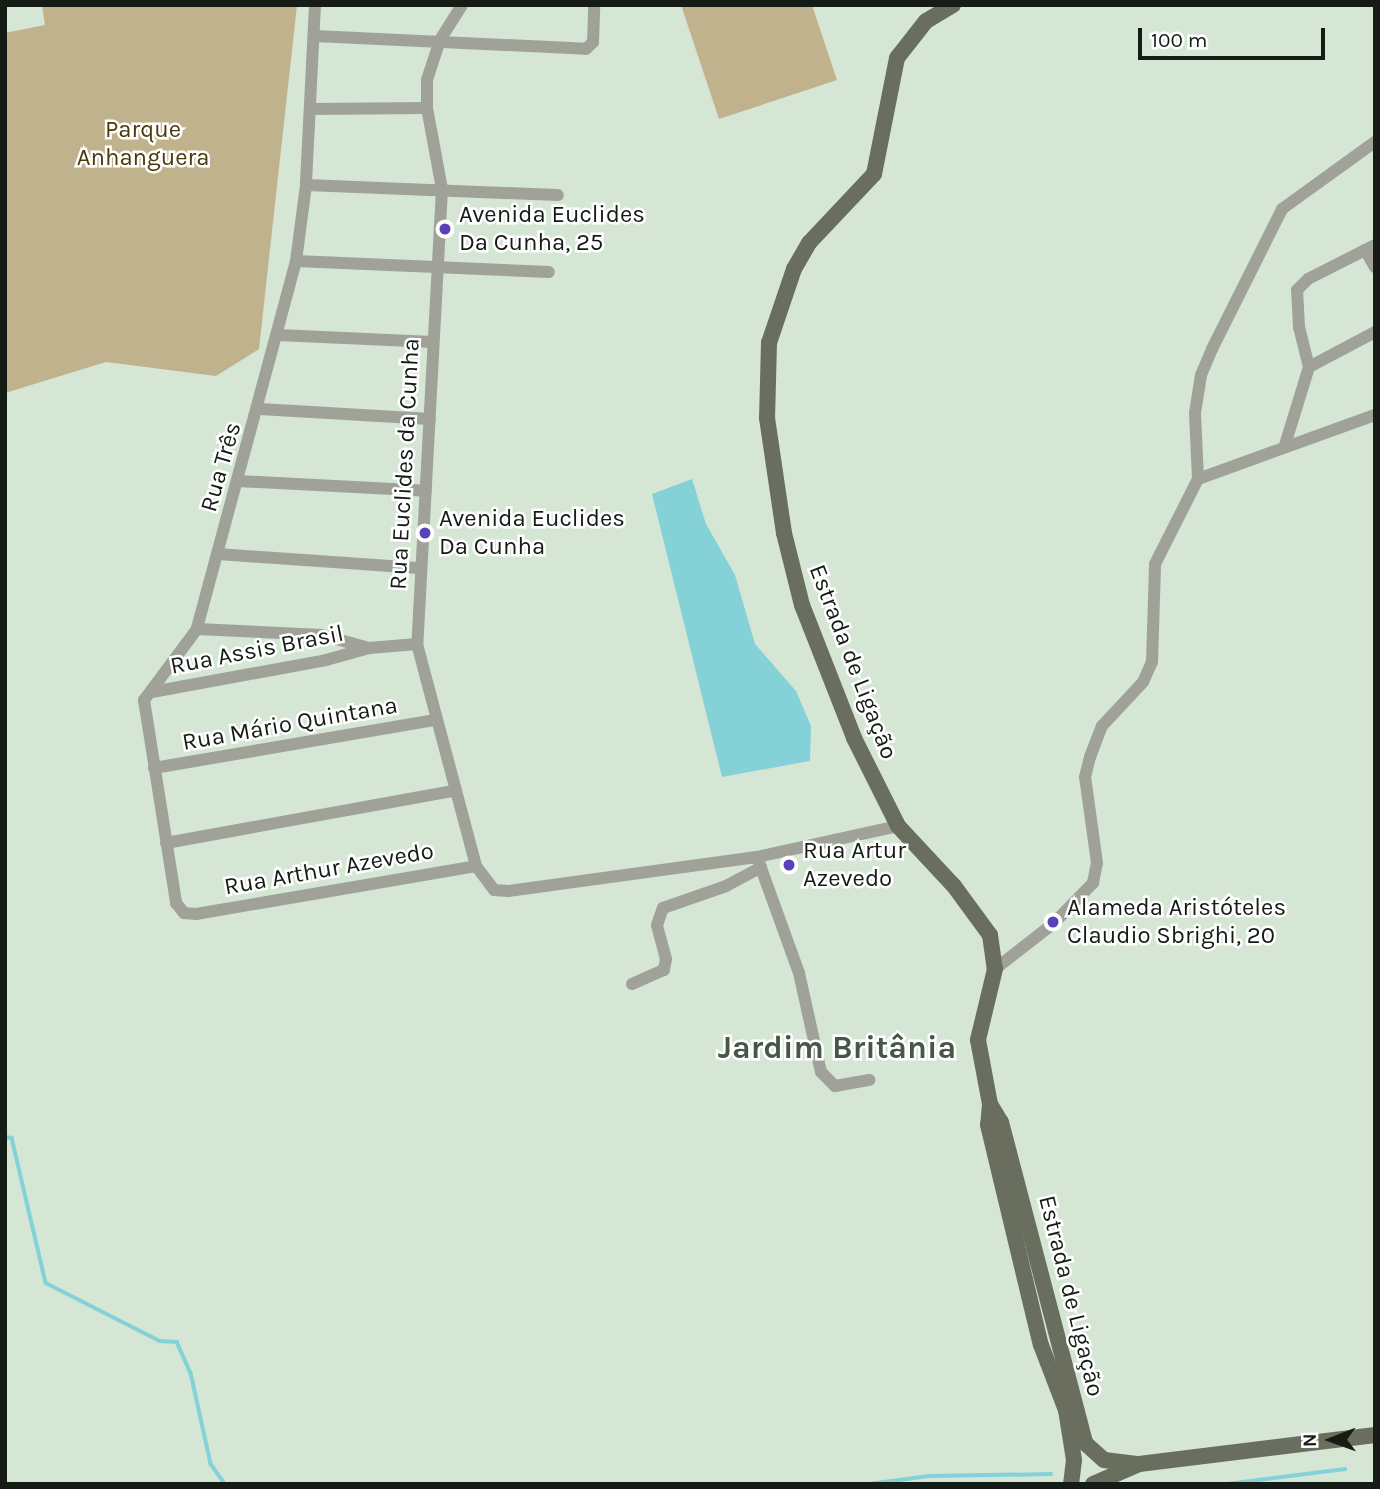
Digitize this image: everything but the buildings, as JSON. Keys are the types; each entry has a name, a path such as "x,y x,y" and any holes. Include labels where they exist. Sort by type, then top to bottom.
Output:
{"main road":[{"name":"Estrada de Ligação","path":"953,5 926,21 897,58 874,174 800,257 776,315 766,368 767,418 784,533 802,605 854,738 898,826 980,917 990,935 995,969 978,1040 990,1104 988,1125 1041,1345 1066,1410 1074,1460 1071,1484"},
{"name":"Estrada de Ligação","path":"990,1104 1001,1122 1085,1443 1104,1460 1139,1464"},
{"path":"1093,1484 1139,1464 1375,1435"}],"street":[{"name":"Rua Três","path":"190,914 176,903 144,705 197,629 260,409 296,261 306,185 315,5"},
{"name":"Rua Euclides da Cunha","path":"462,5 440,40 427,80 427,108 442,189 426,491 419,568 417,644 453,791 476,866 494,890 508,891 759,862 898,826"},
{"path":"314,36 592,47 594,5"},
{"path":"310,109 427,108"},
{"path":"995,969 1054,923 1093,883 1097,863 1085,777 1102,726 1148,672 1155,564 1198,479 1195,413 1201,375 1274,221 1296,195 1375,142"},
{"path":"306,185 558,195"},
{"path":"1285,445 1309,367 1296,314 1297,290 1308,279 1370,247 1375,267"},
{"path":"296,261 549,272"},
{"path":"1309,367 1375,332"},
{"path":"278,335 433,342"},
{"path":"260,409 430,419"},
{"path":"1198,479 1285,445 1375,415"},
{"path":"238,481 426,491"},
{"path":"218,554 419,568"},
{"path":"197,629 322,635 369,648 417,644"},
{"name":"Rua Assis Brasil","path":"152,692 327,660 369,648"},
{"name":"Rua Mário Quintana","path":"153,768 435,720"},
{"path":"166,843 453,791"},
{"path":"632,984 664,970 666,959 657,925 663,908 726,886 759,862 799,973 821,1072 835,1086 869,1080"},
{"name":"Rua Arthur Azevedo","path":"190,914 476,866"}],"green space":[{"name":"Parque Anhanguera","path":"42,5 297,5 259,349 216,376 106,362 5,393 5,33 45,25"},
{"path":"681,5 812,5 837,80 719,119"}],"water":[{"path":"692,479 706,524 735,575 755,644 796,691 811,726 810,761 722,777 652,494"}],"waterway":[{"path":"5,1137 12,1138 46,1283 160,1341 177,1342 191,1373 211,1464 225,1484"},
{"path":"1227,1484 1345,1469"},
{"path":"869,1484 930,1476 1051,1474"}],"place":[{"name":"Avenida Euclides Da Cunha, 25","path":"445,229"},
{"name":"Avenida Euclides Da Cunha","path":"425,533"},
{"name":"Rua Artur Azevedo","path":"789,865"},
{"name":"Alameda Aristóteles Claudio Sbrighi, 20","path":"1053,922"}],"district":[{"name":"Jardim Britânia","path":"837,1048"}]}
